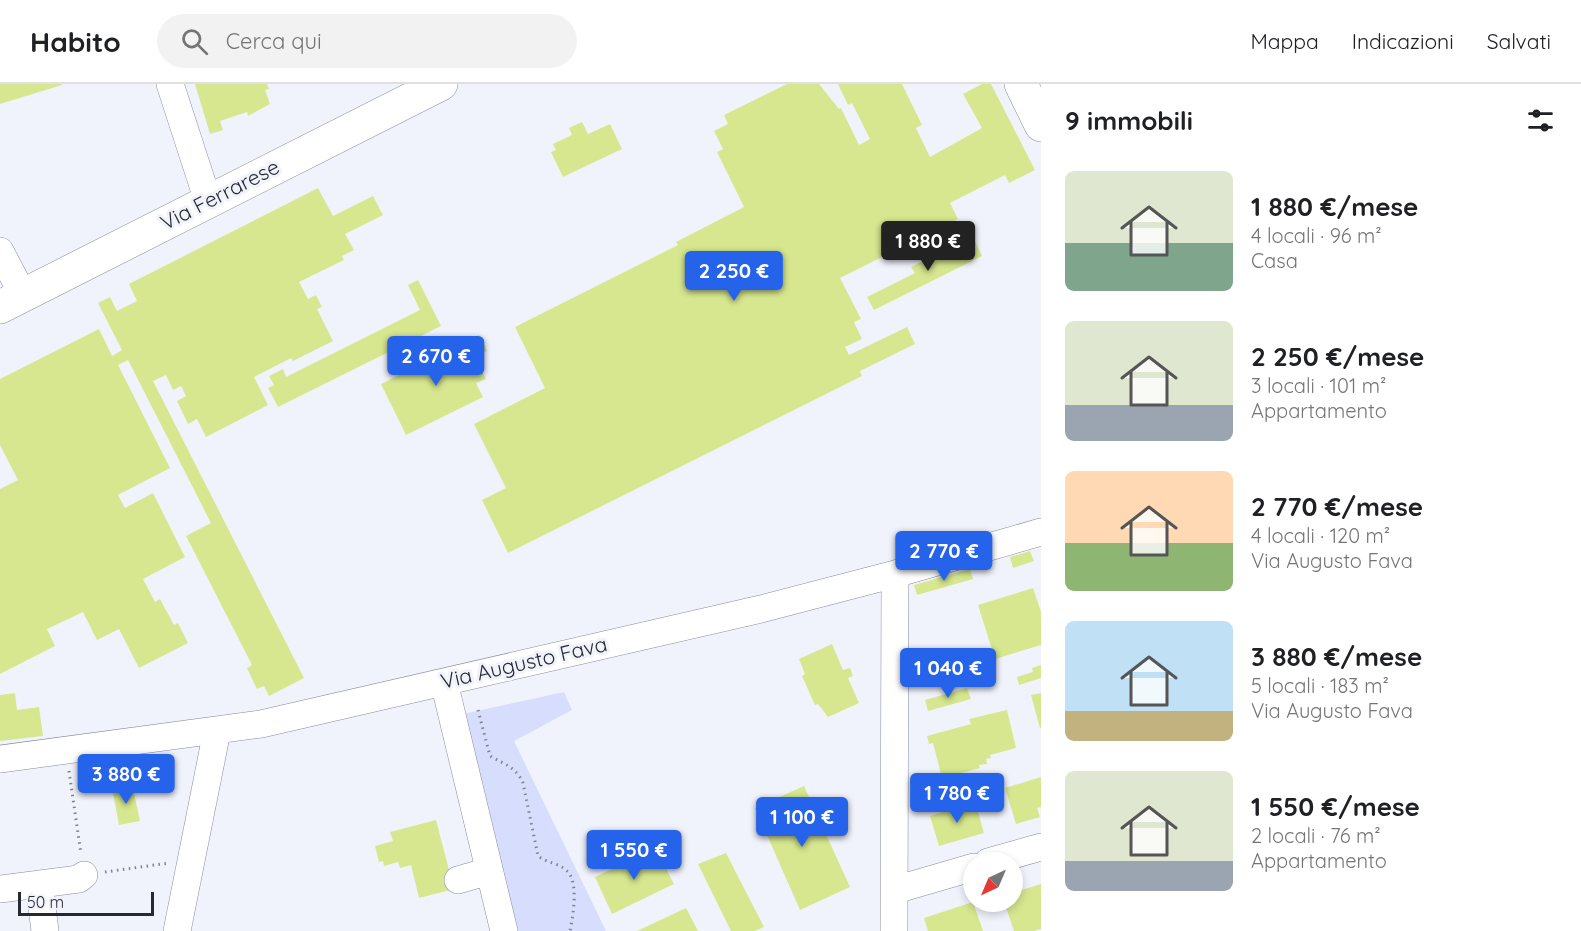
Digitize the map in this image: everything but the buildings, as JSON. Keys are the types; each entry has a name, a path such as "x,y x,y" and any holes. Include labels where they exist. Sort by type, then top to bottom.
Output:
{"main road":[{"path":"1020,84 1041,125"},
{"name":"Via Ferrarese","path":"12,301 433,86"}],"street":[{"path":"170,84 208,201"},
{"path":"0,251 12,301"},
{"name":"Via Augusto Fava","path":"0,759 261,724 761,609 1041,532"},
{"path":"894,931 895,574"},
{"path":"444,682 504,931"},
{"path":"177,931 217,731"},
{"path":"1023,852 1041,847"},
{"path":"894,890 963,870"},
{"path":"458,880 489,871"},
{"path":"0,889 79,879 84,875"},
{"path":"39,884 45,931"}],"path":[{"path":"478,710 490,756 519,773 538,856 544,861 561,867 571,876 574,903 570,931"},
{"path":"66,765 69,771 84,875 192,859"}],"shaded area":[{"path":"564,692 572,710 514,741 606,931 518,931 463,714"}]}
